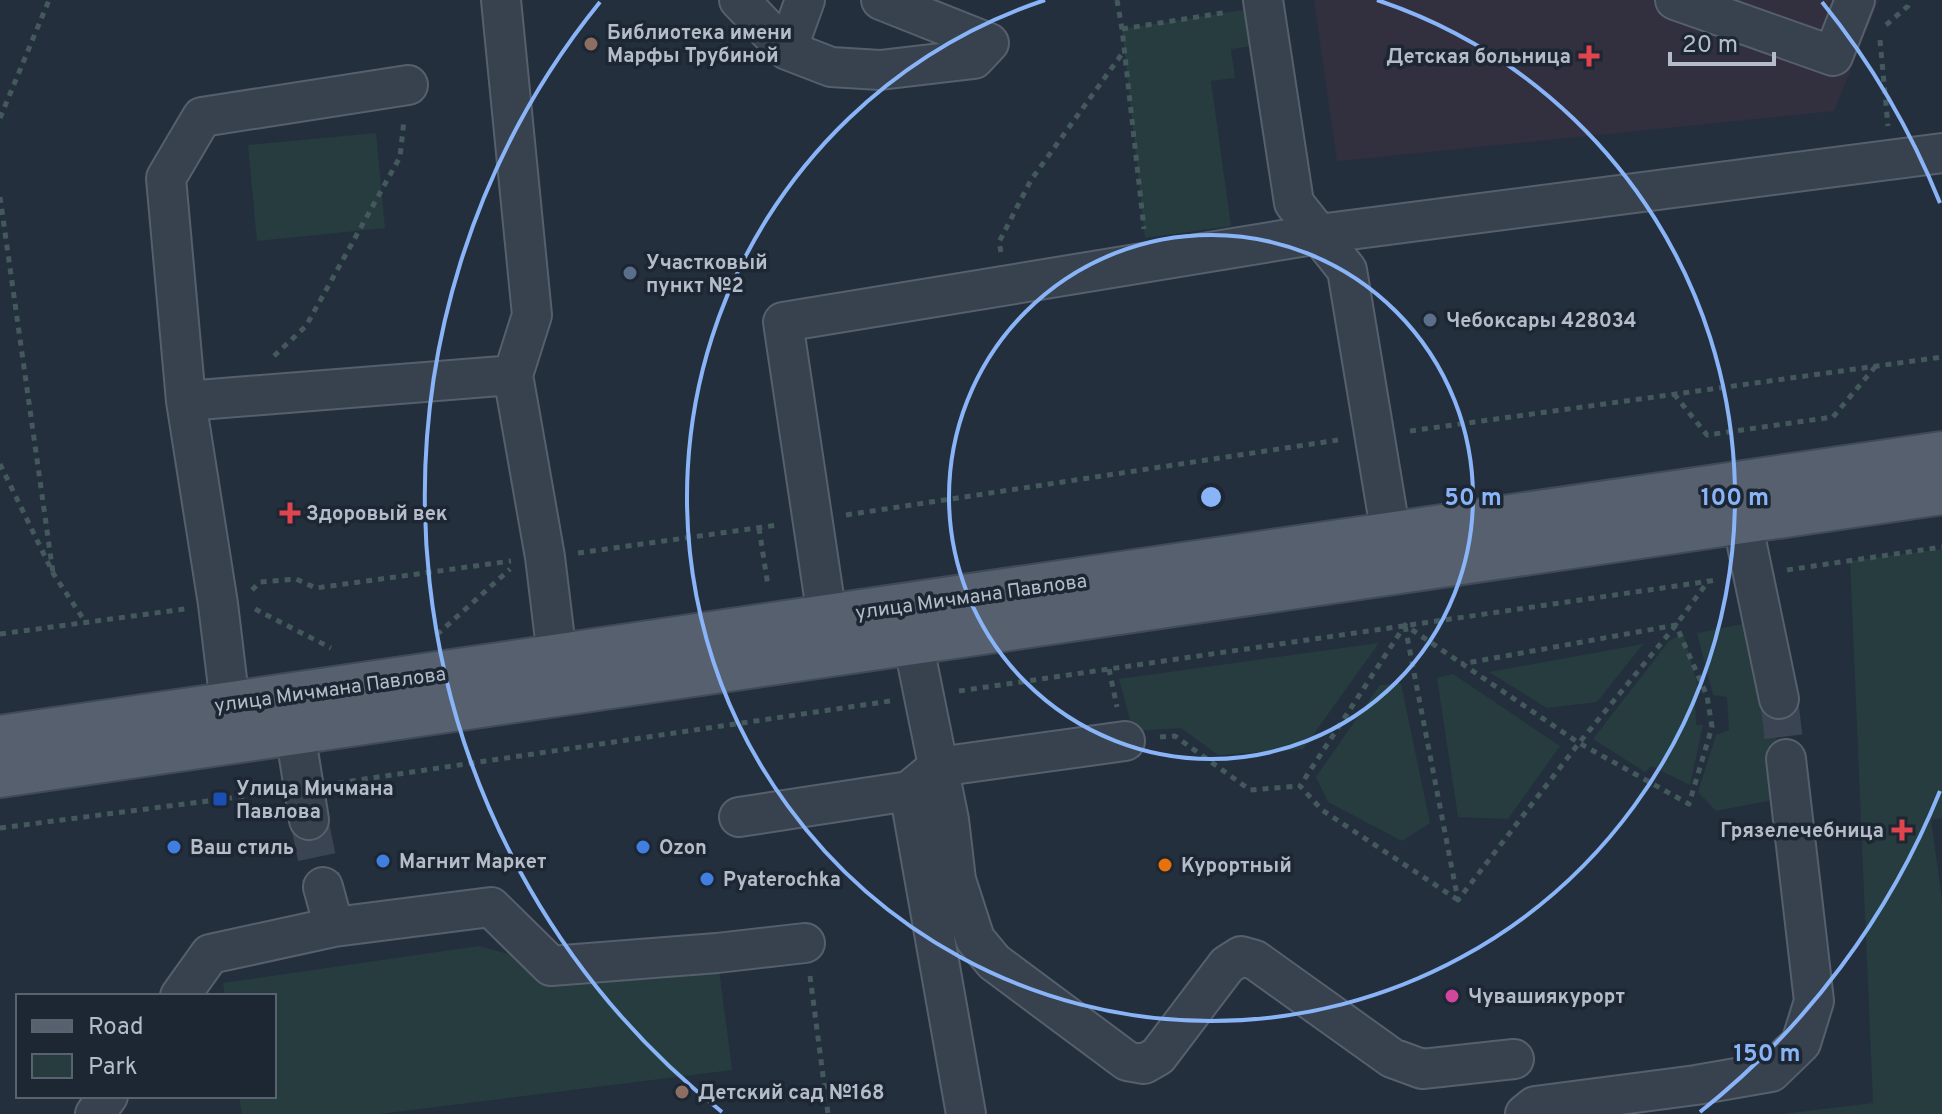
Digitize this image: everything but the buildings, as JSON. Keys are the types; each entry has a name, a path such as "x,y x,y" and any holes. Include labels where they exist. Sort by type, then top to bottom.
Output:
{"main road":[{"name":"улица Мичмана Павлова","path":"0,738 233,722 910,624 1395,553 1942,454"},
{"name":"улица Мичмана Павлова","path":"1395,553 1742,521 1942,492"},
{"name":"улица Мичмана Павлова","path":"0,775 233,722 295,732 827,617 910,624"}],"lane":[{"path":"501,0 532,315 513,375 545,557 561,674"},
{"path":"739,0 787,50 831,67 880,70 974,59 989,43 881,0"},
{"path":"787,50 805,0"},
{"path":"1675,0 1833,56 1855,0"},
{"path":"1264,3 1294,203 1347,270 1395,553"},
{"path":"233,722 186,401 166,178 202,117 408,85"},
{"path":"827,617 783,322 1319,234 1942,153"},
{"path":"186,401 513,375"},
{"path":"1742,521 1779,699"},
{"path":"910,624 949,820 956,880 975,939 994,962 1127,1061 1144,1064 1158,1056 1227,965 1241,956 1255,960 1392,1058 1422,1069 1514,1059"},
{"path":"295,732 307,804"},
{"path":"739,817 909,791 938,767 1125,741"},
{"path":"1525,1114 1535,1106 1771,1072 1801,1043 1814,1001 1786,759"},
{"path":"909,791 966,1114"},
{"path":"323,887 334,927"},
{"path":"181,994 210,954 334,927 491,907 551,966 805,943"}],"path":[{"path":"0,118 49,0"},
{"path":"1117,0 1147,262"},
{"path":"1891,159 1880,31 1908,6 1910,0"},
{"path":"1122,29 1264,3"},
{"path":"999,242 1031,180 1124,51"},
{"path":"273,357 306,326 400,157 408,85"},
{"path":"0,197 53,573"},
{"path":"1408,431 1942,357"},
{"path":"1673,394 1707,435 1833,417 1875,367"},
{"path":"844,515 1352,438"},
{"path":"0,464 53,573 86,623"},
{"path":"576,553 785,523"},
{"path":"759,528 771,600"},
{"path":"1785,571 1942,547"},
{"path":"250,592 260,582 296,579 316,588 519,560 440,632 424,634"},
{"path":"952,692 1720,579"},
{"path":"1458,900 1709,580"},
{"path":"0,634 188,608"},
{"path":"253,608 330,648 343,646"},
{"path":"1405,625 1579,743 1689,804 1712,727 1707,696 1676,625"},
{"path":"1300,786 1405,625"},
{"path":"1405,625 1458,900"},
{"path":"1461,664 1676,625"},
{"path":"1109,669 1125,741 1175,736 1250,790 1300,786"},
{"path":"0,828 307,804 895,701"},
{"path":"1300,786 1322,810 1458,900"},
{"path":"805,943 828,1114"}],"shaded area":[{"name":"Детская больница","path":"1314,0 1879,0 1834,111 1337,161"}],"green space":[{"path":"1255,8 1260,45 1231,49 1235,78 1211,81 1231,226 1145,238 1122,29"},
{"path":"376,133 385,228 257,241 248,145"},
{"name":"Грязелечебница","path":"1942,549 1942,818 1931,820 1942,900 1942,1114 1782,1114 1873,1103 1850,561"},
{"path":"1764,620 1782,798 1716,811 1698,792 1716,735 1729,730 1727,697 1713,695 1697,633"},
{"path":"1683,633 1700,694 1695,695 1696,725 1703,725 1690,785 1651,766 1645,772 1593,739 1669,641"},
{"path":"1379,643 1303,749 1218,755 1181,728 1133,731 1119,679"},
{"path":"1643,644 1597,702 1547,708 1489,672"},
{"path":"1453,674 1560,746 1508,819 1458,817 1437,678"},
{"path":"1401,684 1430,823 1402,841 1328,802 1316,777 1380,685"},
{"path":"479,946 551,966 717,953 732,1070 379,1114 242,1114 239,1098 276,1098 276,994 225,994 223,983"}],"tunnel":[{"path":"1779,699 1786,759"},
{"path":"309,820 323,887"}],"place":[{"name":"Библиотека имени Марфы Трубиной","path":"591,44"},
{"name":"Детская больница","path":"1589,56"},
{"name":"Участковый пункт №2","path":"630,273"},
{"name":"Чебоксары 428034","path":"1430,320"},
{"name":"Здоровый век","path":"290,513"},
{"name":"Улица Мичмана Павлова","path":"220,799"},
{"name":"Грязелечебница","path":"1902,830"},
{"name":"Ваш стиль","path":"174,847"},
{"name":"Ozon","path":"643,847"},
{"name":"Магнит Маркет","path":"383,861"},
{"name":"Курортный","path":"1165,865"},
{"name":"Pyaterochka","path":"707,879"},
{"name":"Чувашиякурорт","path":"1452,996"},
{"name":"Детский сад №168","path":"682,1092"}]}
